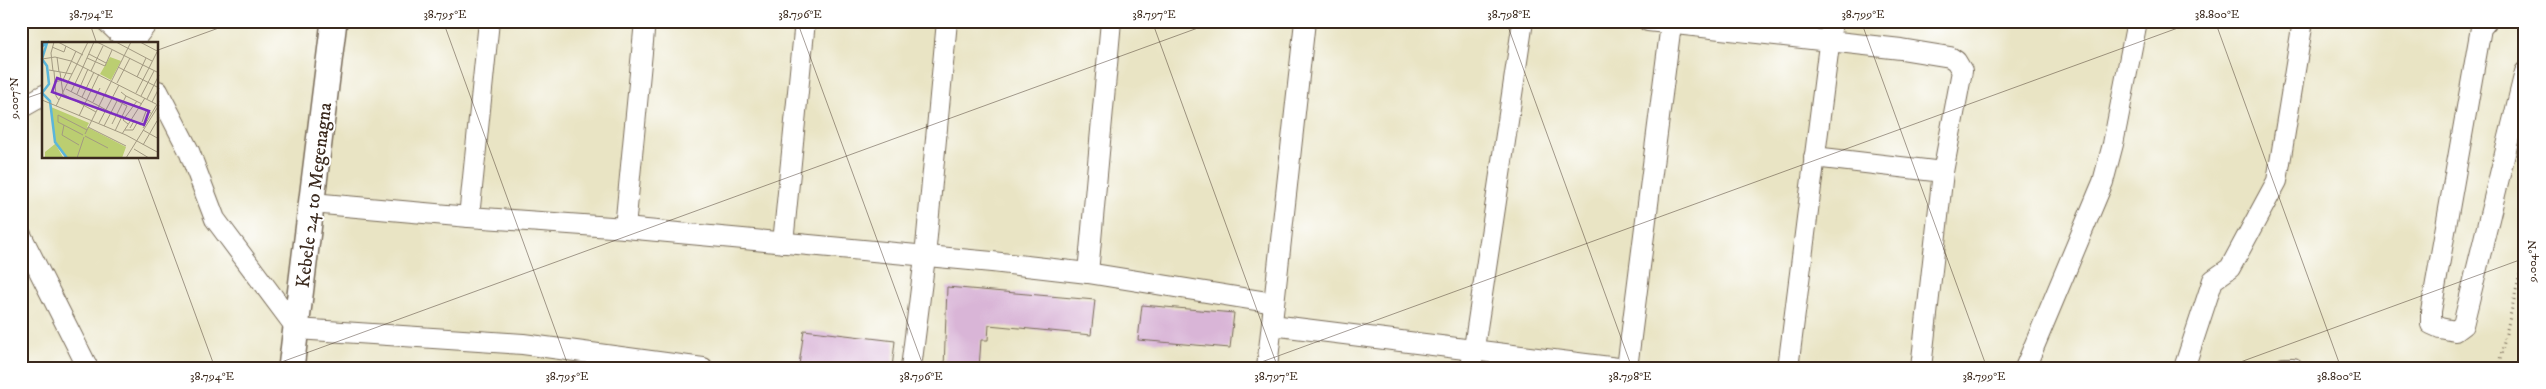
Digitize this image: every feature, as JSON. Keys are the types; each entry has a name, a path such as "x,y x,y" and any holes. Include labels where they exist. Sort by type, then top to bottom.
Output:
{"main road":[{"name":"Kebele 24 to Megenagna","path":"291,368 334,21"}],"street":[{"path":"106,21 129,42"},
{"path":"133,42 149,21"},
{"path":"469,217 489,21"},
{"path":"625,228 645,21"},
{"path":"783,243 805,21"},
{"path":"912,368 925,257 947,21"},
{"path":"1088,273 1111,21"},
{"path":"1267,368 1305,21"},
{"path":"1472,358 1523,21"},
{"path":"1648,21 1901,49 1950,57 1960,65 1962,70 1943,172 1921,368"},
{"path":"1788,368 1832,21"},
{"path":"2026,368 2103,182 2115,136 2137,21"},
{"path":"2184,368 2213,280 2230,268 2277,181 2303,21"},
{"path":"2487,21 2481,28 2431,311 2431,324 2440,328 2456,331 2464,325 2525,72"},
{"path":"1627,368 1671,24"},
{"path":"159,93 189,151 215,219 297,329 523,344 637,363 703,368"},
{"path":"21,108 42,96"},
{"path":"1814,157 1943,172"},
{"path":"312,203 625,228 1088,273 1274,303"},
{"path":"21,235 88,368"},
{"path":"1272,325 1363,338 1472,358 1618,368"},
{"path":"2284,368 2294,368"}],"path":[{"path":"2498,368 2525,252"}],"building":[{"path":"947,287 1095,300 1091,335 989,325 988,340 981,340 979,368 944,368"},
{"path":"1142,305 1234,313 1230,348 1138,340"},
{"path":"804,330 895,341 892,368 821,368 799,365"}]}
